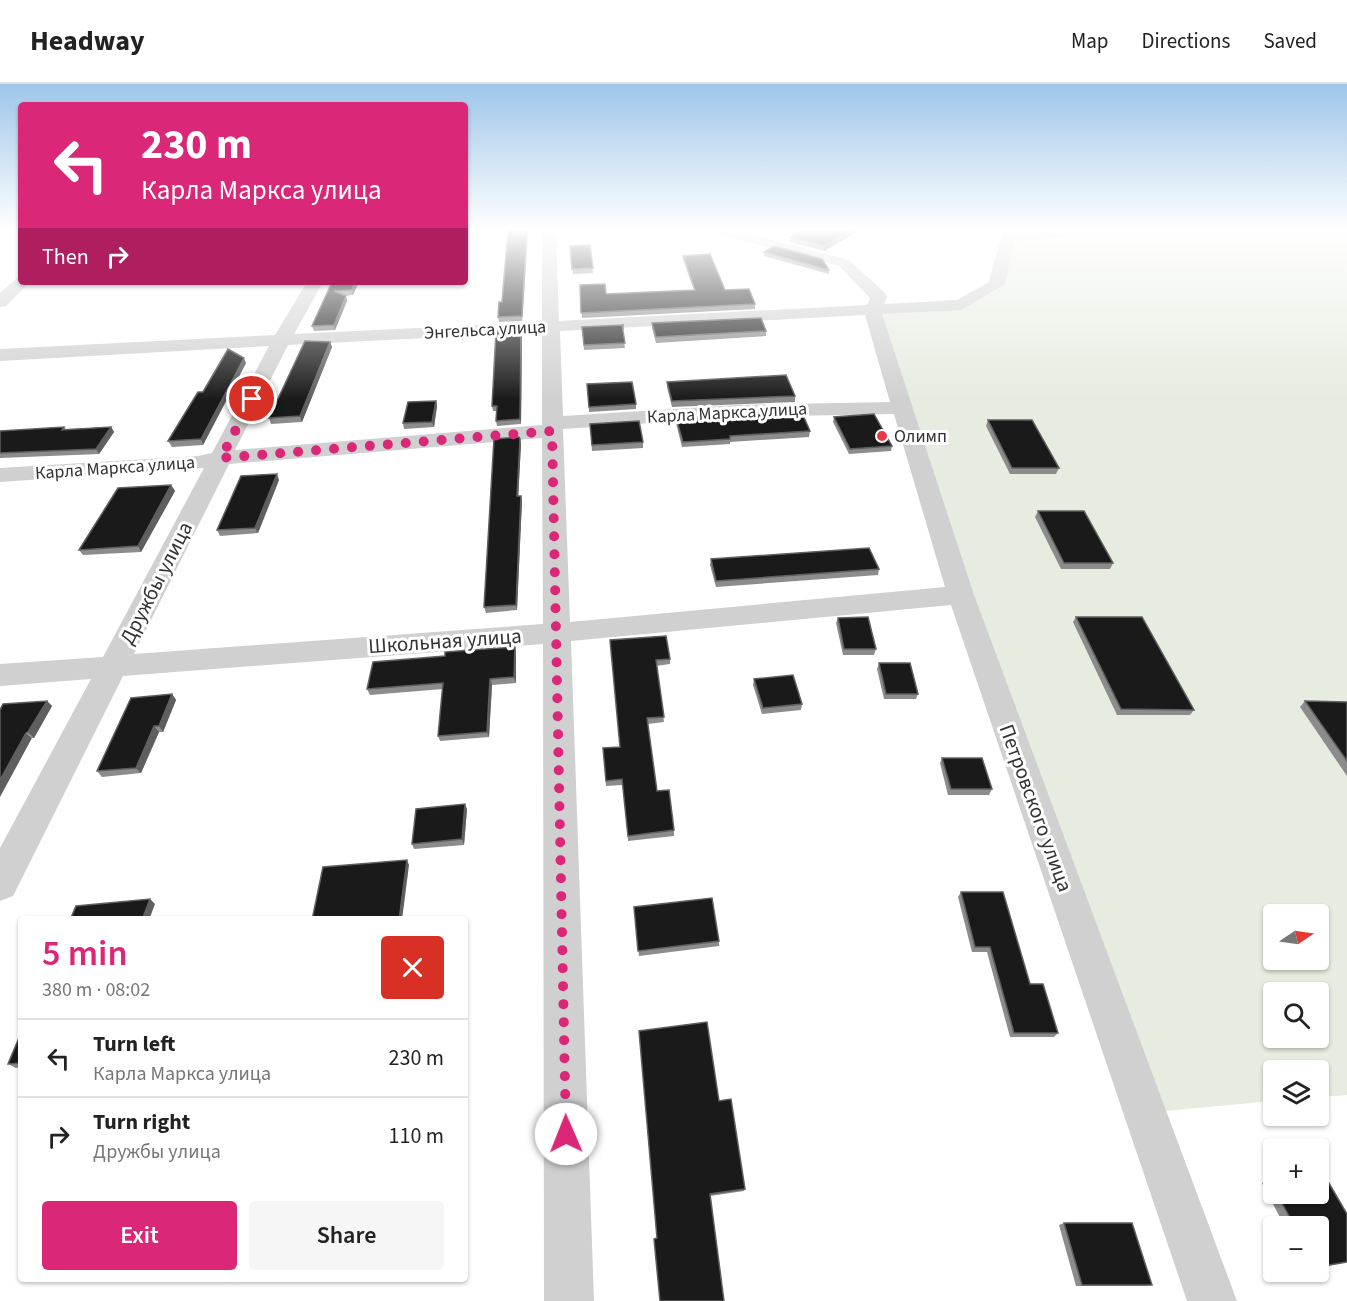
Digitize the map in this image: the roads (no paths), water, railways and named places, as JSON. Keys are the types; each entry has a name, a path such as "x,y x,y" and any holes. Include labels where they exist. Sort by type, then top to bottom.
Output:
{"street":[{"path":"0,302 17,287"},
{"name":"Дружбы улица","path":"0,884 282,339 312,287"},
{"path":"550,287 569,1301"},
{"name":"Петровского улица","path":"868,287 879,297 872,311 960,595 1212,1301"},
{"name":"Энгельса улица","path":"0,355 961,305 992,287"},
{"name":"Карла Маркса улица","path":"0,475 198,464 221,458 738,411 902,408"},
{"name":"Школьная улица","path":"0,675 556,633 960,595"}],"place":[{"name":"Олимп","path":"882,436"}]}
